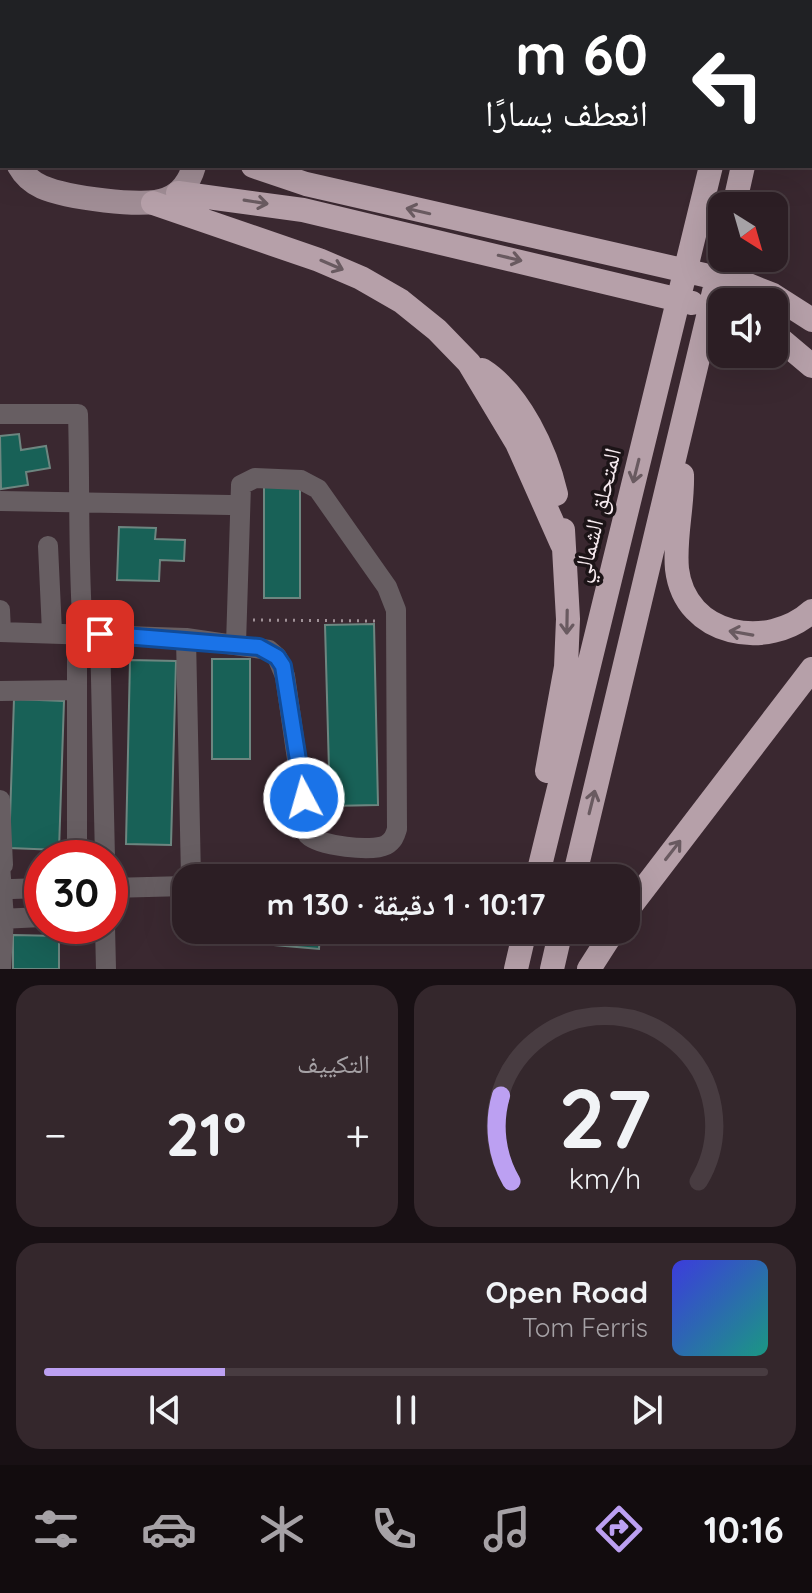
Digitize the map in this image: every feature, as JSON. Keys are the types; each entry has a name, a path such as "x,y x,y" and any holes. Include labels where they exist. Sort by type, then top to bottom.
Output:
{"highway":[{"path":"259,168 306,184 630,261 662,263 748,285 773,295 812,320"},
{"name":"المتحلق الشمالي","path":"540,864 711,168"},
{"path":"737,192 743,168"},
{"path":"178,193 303,210 708,307"},
{"path":"153,203 319,260 361,278 401,301 437,330 469,363 523,455 562,544 568,619 566,667 543,793 543,850"},
{"path":"630,261 659,274 708,288"},
{"path":"577,864 719,272"},
{"path":"788,319 812,335"},
{"path":"788,346 812,366"},
{"path":"680,440 683,479 677,571 687,598 706,619 731,633 759,636 787,629 812,611"},
{"path":"640,894 812,669"},
{"path":"516,969 522,944"},
{"path":"552,969 558,944"},
{"path":"589,969 605,944"}],"main road":[{"path":"21,168 38,186"},
{"path":"0,180 59,193 153,203 178,193 191,177 193,168"}],"street":[{"path":"0,414 78,414 81,502 77,535 77,840"},
{"path":"0,610 0,632 52,632 79,624 100,634 186,638 269,650 283,666 300,758 308,835 326,845 379,847 391,841 397,829 398,622 387,587 325,495 301,480 255,478 244,481 240,491 236,644"},
{"path":"0,501 230,505"},
{"path":"48,546 52,632"},
{"path":"100,634 105,840"},
{"path":"186,638 191,864"},
{"path":"0,691 77,690"},
{"path":"0,800 1,969"},
{"path":"128,888 172,886"},
{"path":"12,889 24,889"},
{"path":"2,918 24,917"},
{"path":"105,944 106,969"}],"path":[{"path":"237,620 398,622"}],"building":[{"path":"19,434 21,450 46,446 50,468 26,472 28,485 1,489 0,436"},
{"path":"264,486 300,486 300,598 264,598"},
{"path":"119,527 156,528 155,539 185,540 184,561 160,560 159,581 117,580"},
{"path":"374,624 378,805 330,806 325,625"},
{"path":"212,659 250,659 250,759 212,759"},
{"path":"130,660 176,661 171,845 128,844"},
{"path":"14,699 64,701 59,840 24,840 24,849 9,848"},
{"path":"13,935 24,935 24,944 59,944 59,969 13,969"},
{"path":"263,944 319,944 319,949"}],"route":[{"path":"100,634 186,638 269,650 283,666 304,798"}]}
